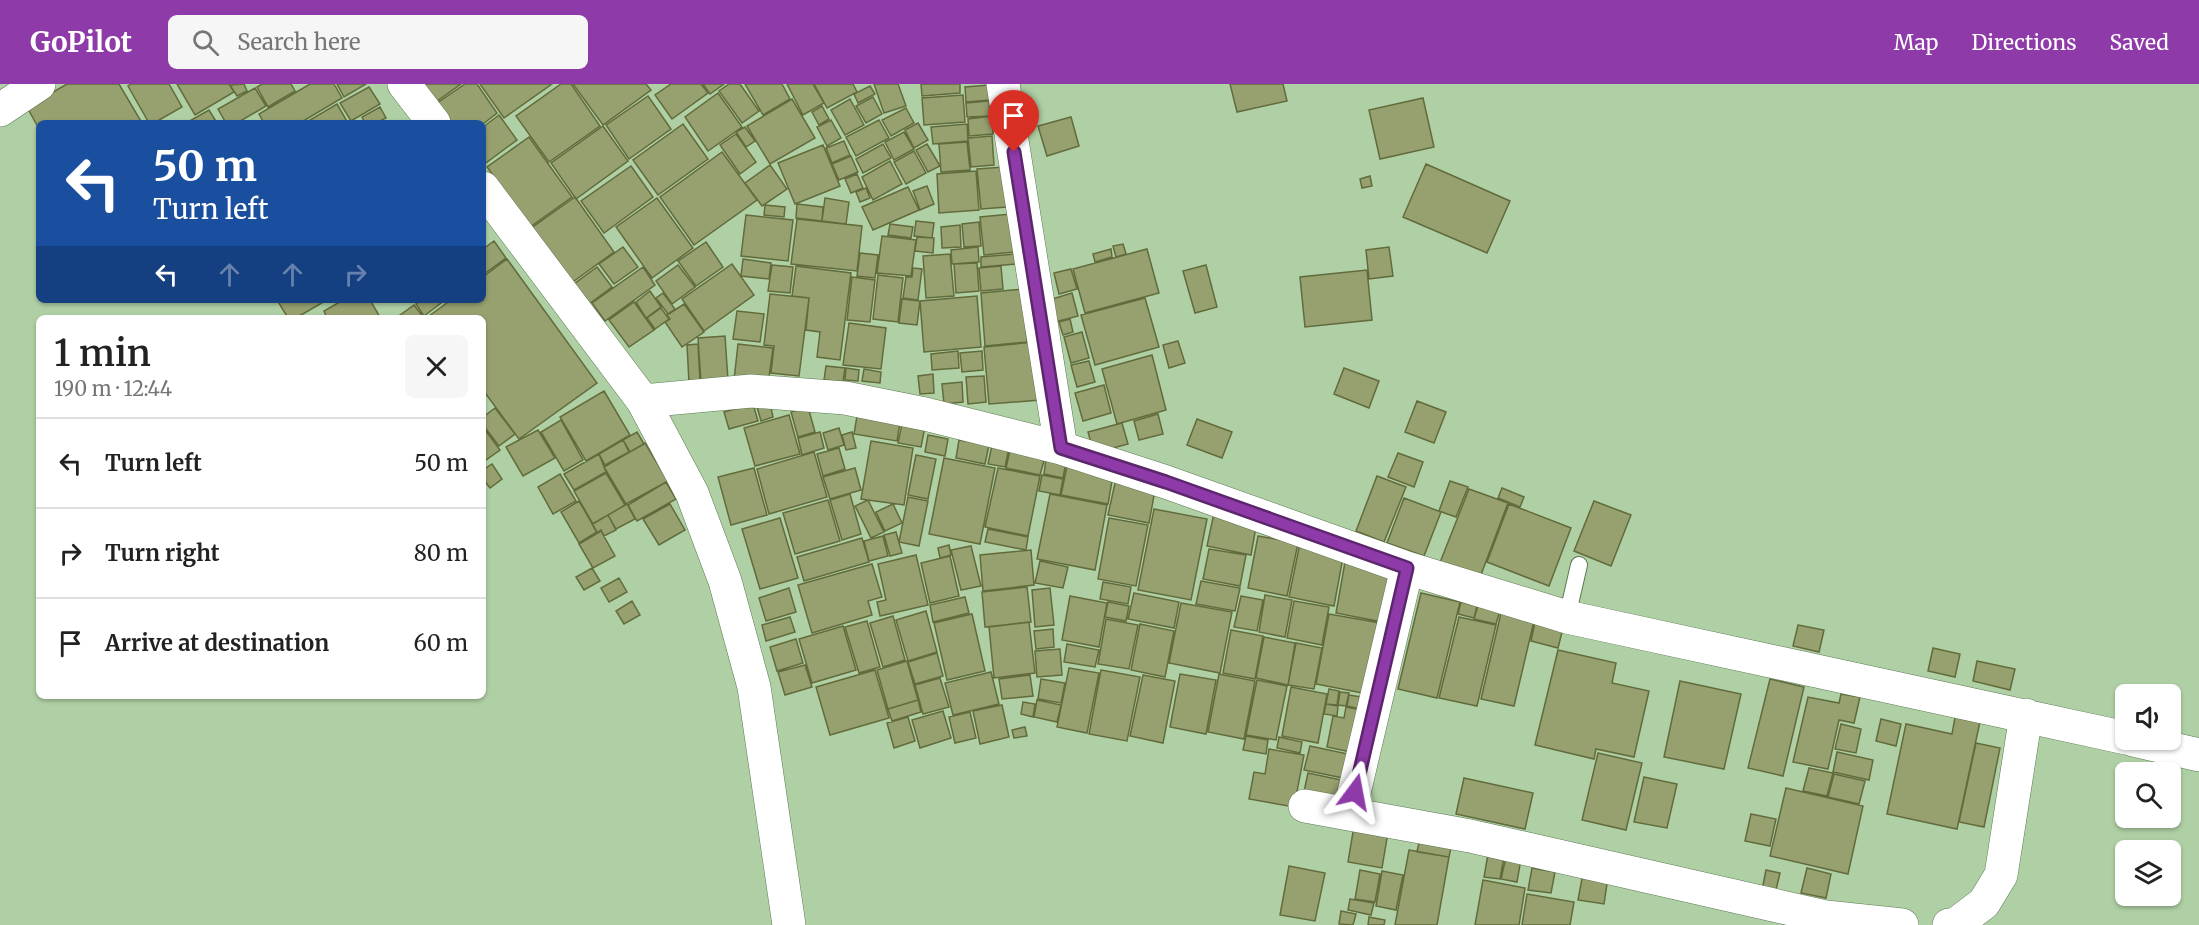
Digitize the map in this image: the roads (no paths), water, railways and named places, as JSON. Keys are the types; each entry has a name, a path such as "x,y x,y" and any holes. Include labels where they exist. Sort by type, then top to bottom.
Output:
{"street":[{"path":"0,110 39,84"},
{"path":"404,84 432,120"},
{"path":"1003,84 1061,448"},
{"path":"486,192 643,401 692,493 725,581 754,687 789,925"},
{"path":"643,401 751,391 845,398 925,414 1061,448 1177,486 1407,568 1567,616 2115,735"},
{"path":"1349,814 1407,568"},
{"path":"1949,925 1954,924 1984,903 2001,875 2026,715"},
{"path":"2177,750 2199,755"},
{"path":"1305,807 1470,836 1826,917 1902,925"}],"lane":[{"path":"1567,616 1579,565"}]}
